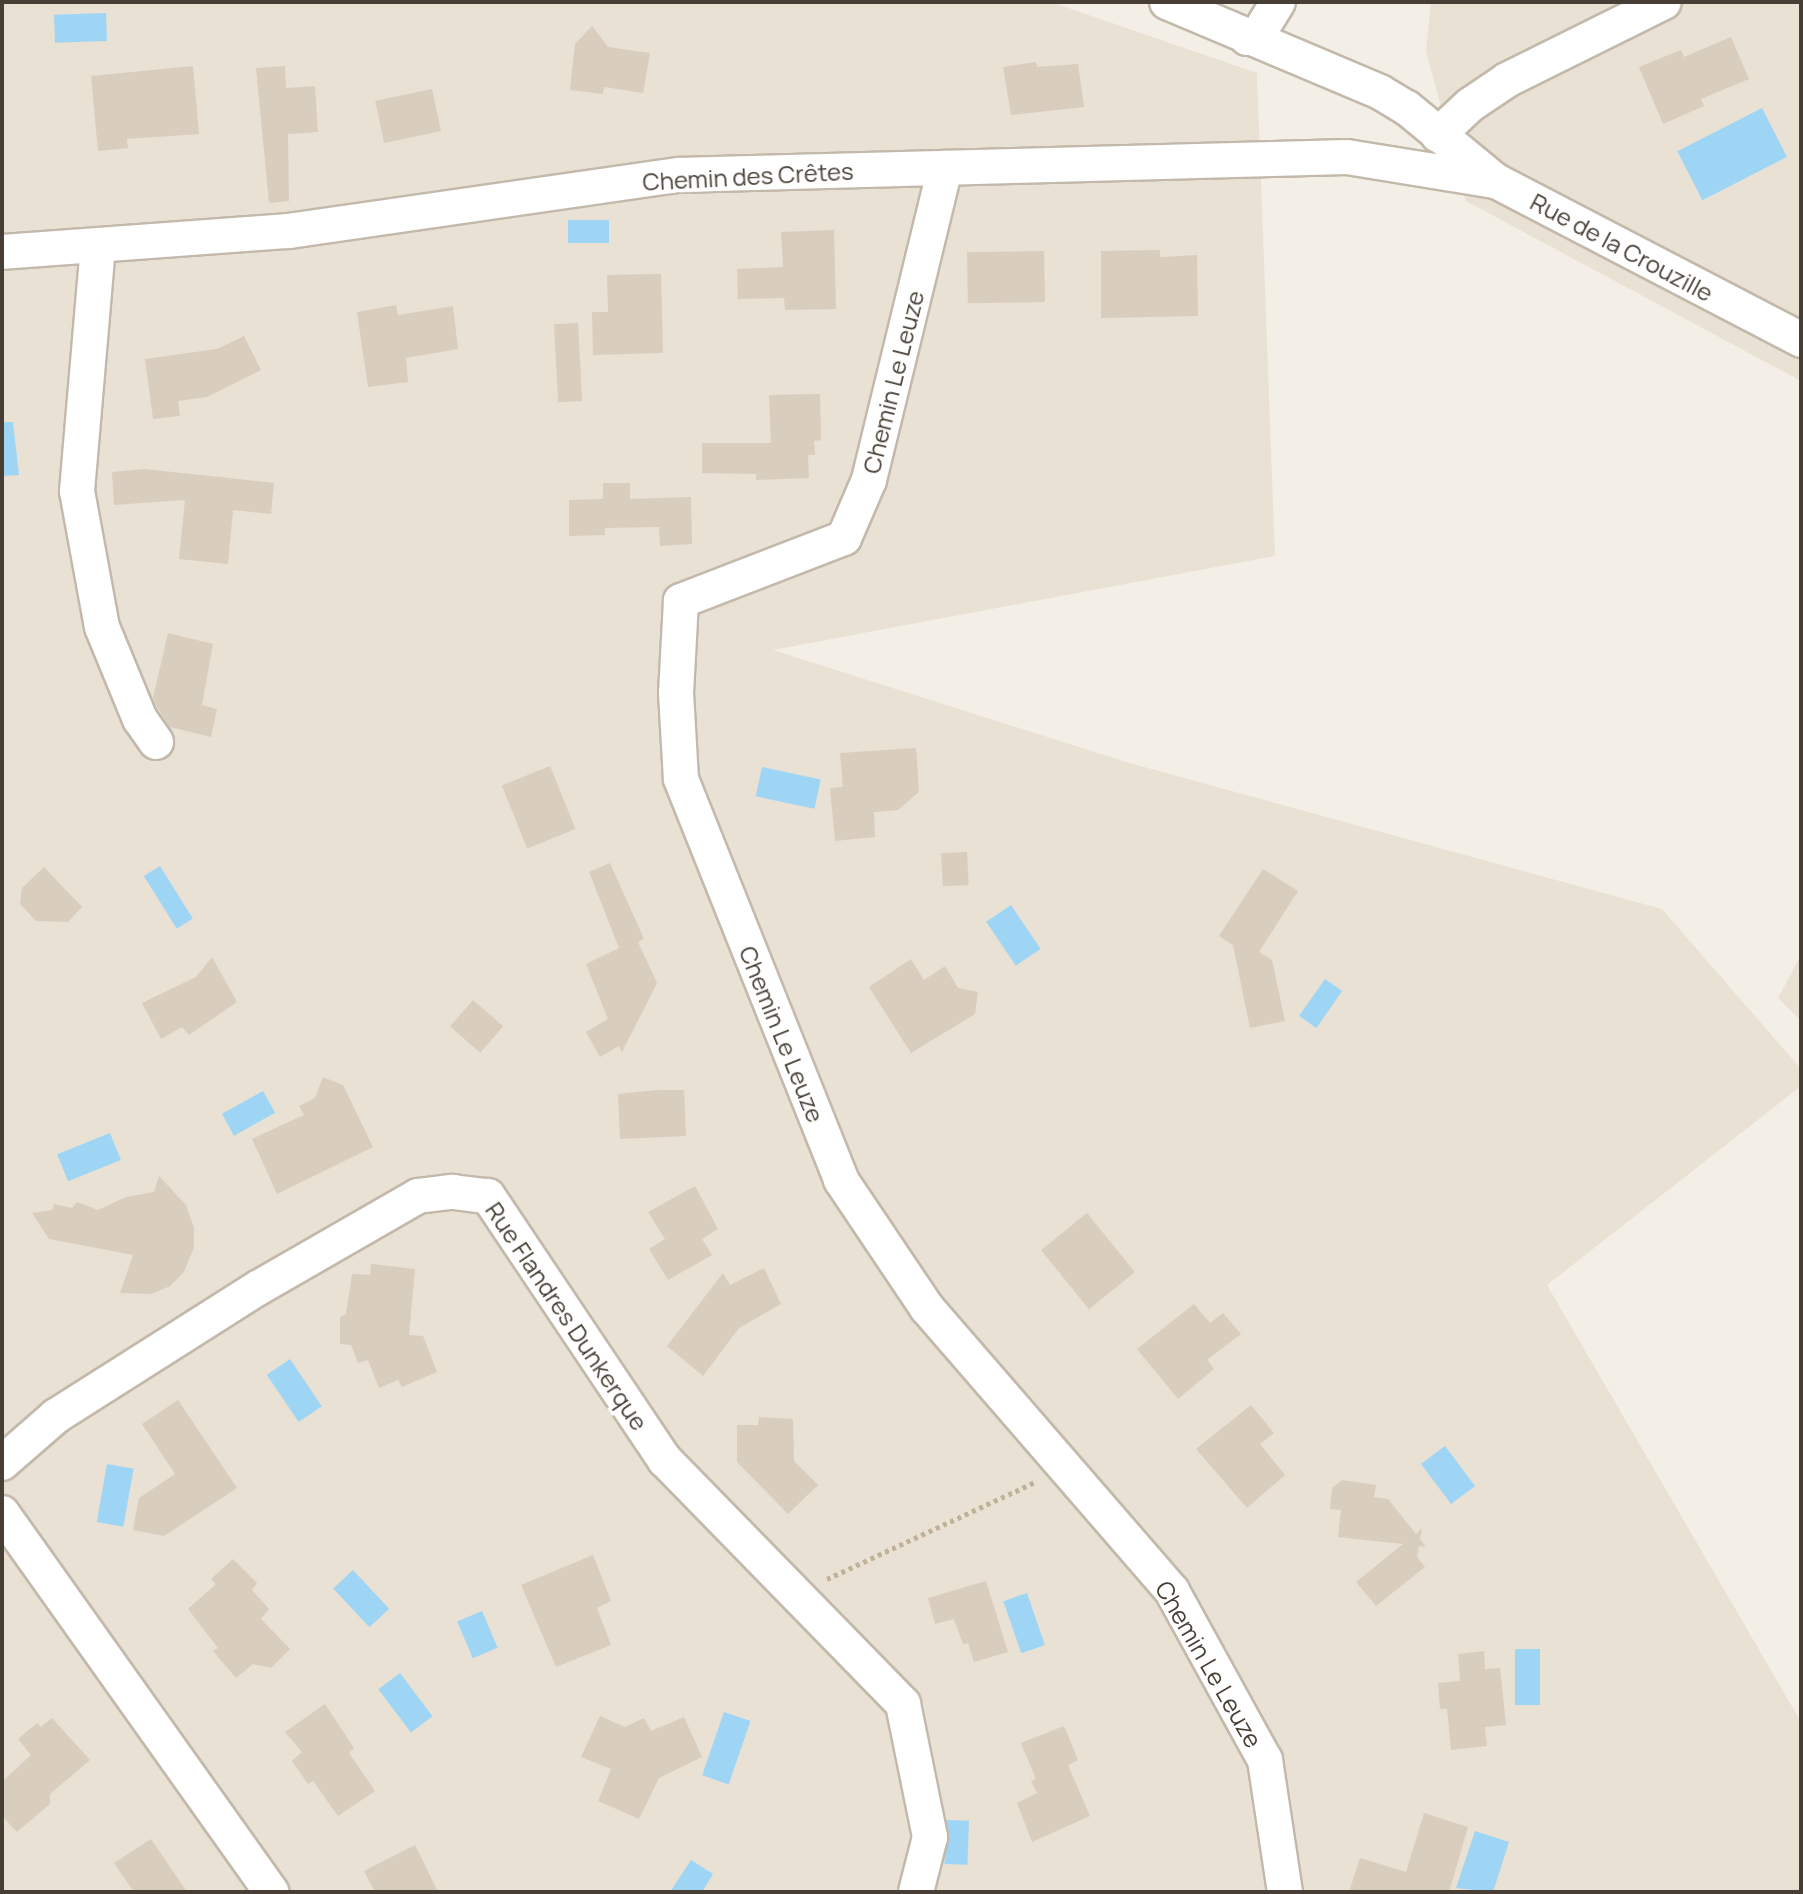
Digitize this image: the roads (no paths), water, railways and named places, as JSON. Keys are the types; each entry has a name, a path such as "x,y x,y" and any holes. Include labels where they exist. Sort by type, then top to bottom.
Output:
{"street":[{"name":"Rue de la Crouzille","path":"1167,2 1380,92 1407,108 1496,181 1801,340"},
{"path":"1247,38 1256,38 1278,2"},
{"path":"1444,140 1470,105 1507,80 1664,2"},
{"name":"Chemin des Crêtes","path":"2,252 289,231 678,175 1347,157 1496,181"},
{"name":"Chemin Le Leuze","path":"945,168 869,480 844,538 681,601 676,693 681,779 841,1180 927,1308 1172,1591 1265,1760 1285,1892"},
{"path":"98,246 77,491 102,627 140,719 156,742"},
{"name":"Rue Flandres Dunkerque","path":"2,1463 56,1416 258,1288 418,1196 453,1192 488,1196 665,1460 903,1704 930,1837 916,1892"},
{"path":"2,1513 271,1892"}],"water":[{"path":"106,13 107,41 55,43 54,15"},
{"path":"1762,108 1787,157 1702,200 1677,151"},
{"path":"568,220 609,220 609,243 568,243"},
{"path":"2,422 13,422 19,475 2,476"},
{"path":"762,767 821,779 814,809 756,796"},
{"path":"160,866 193,919 177,929 144,876"},
{"path":"1011,905 1041,949 1016,966 986,922"},
{"path":"1325,979 1342,991 1316,1028 1299,1016"},
{"path":"263,1091 275,1113 234,1136 222,1114"},
{"path":"110,1133 121,1160 68,1181 57,1154"},
{"path":"290,1359 322,1406 299,1422 267,1375"},
{"path":"1445,1446 1475,1486 1451,1504 1421,1464"},
{"path":"107,1464 134,1469 123,1527 97,1522"},
{"path":"353,1570 389,1609 369,1627 333,1588"},
{"path":"1027,1593 1045,1645 1021,1653 1003,1601"},
{"path":"482,1611 498,1648 473,1658 457,1622"},
{"path":"1515,1649 1540,1649 1540,1705 1515,1705"},
{"path":"400,1673 432,1716 411,1732 378,1689"},
{"path":"724,1712 750,1721 729,1784 702,1775"},
{"path":"946,1820 969,1821 967,1865 944,1864"},
{"path":"1475,1831 1509,1842 1493,1892 1456,1888"},
{"path":"691,1860 713,1874 702,1892 670,1892"}]}
